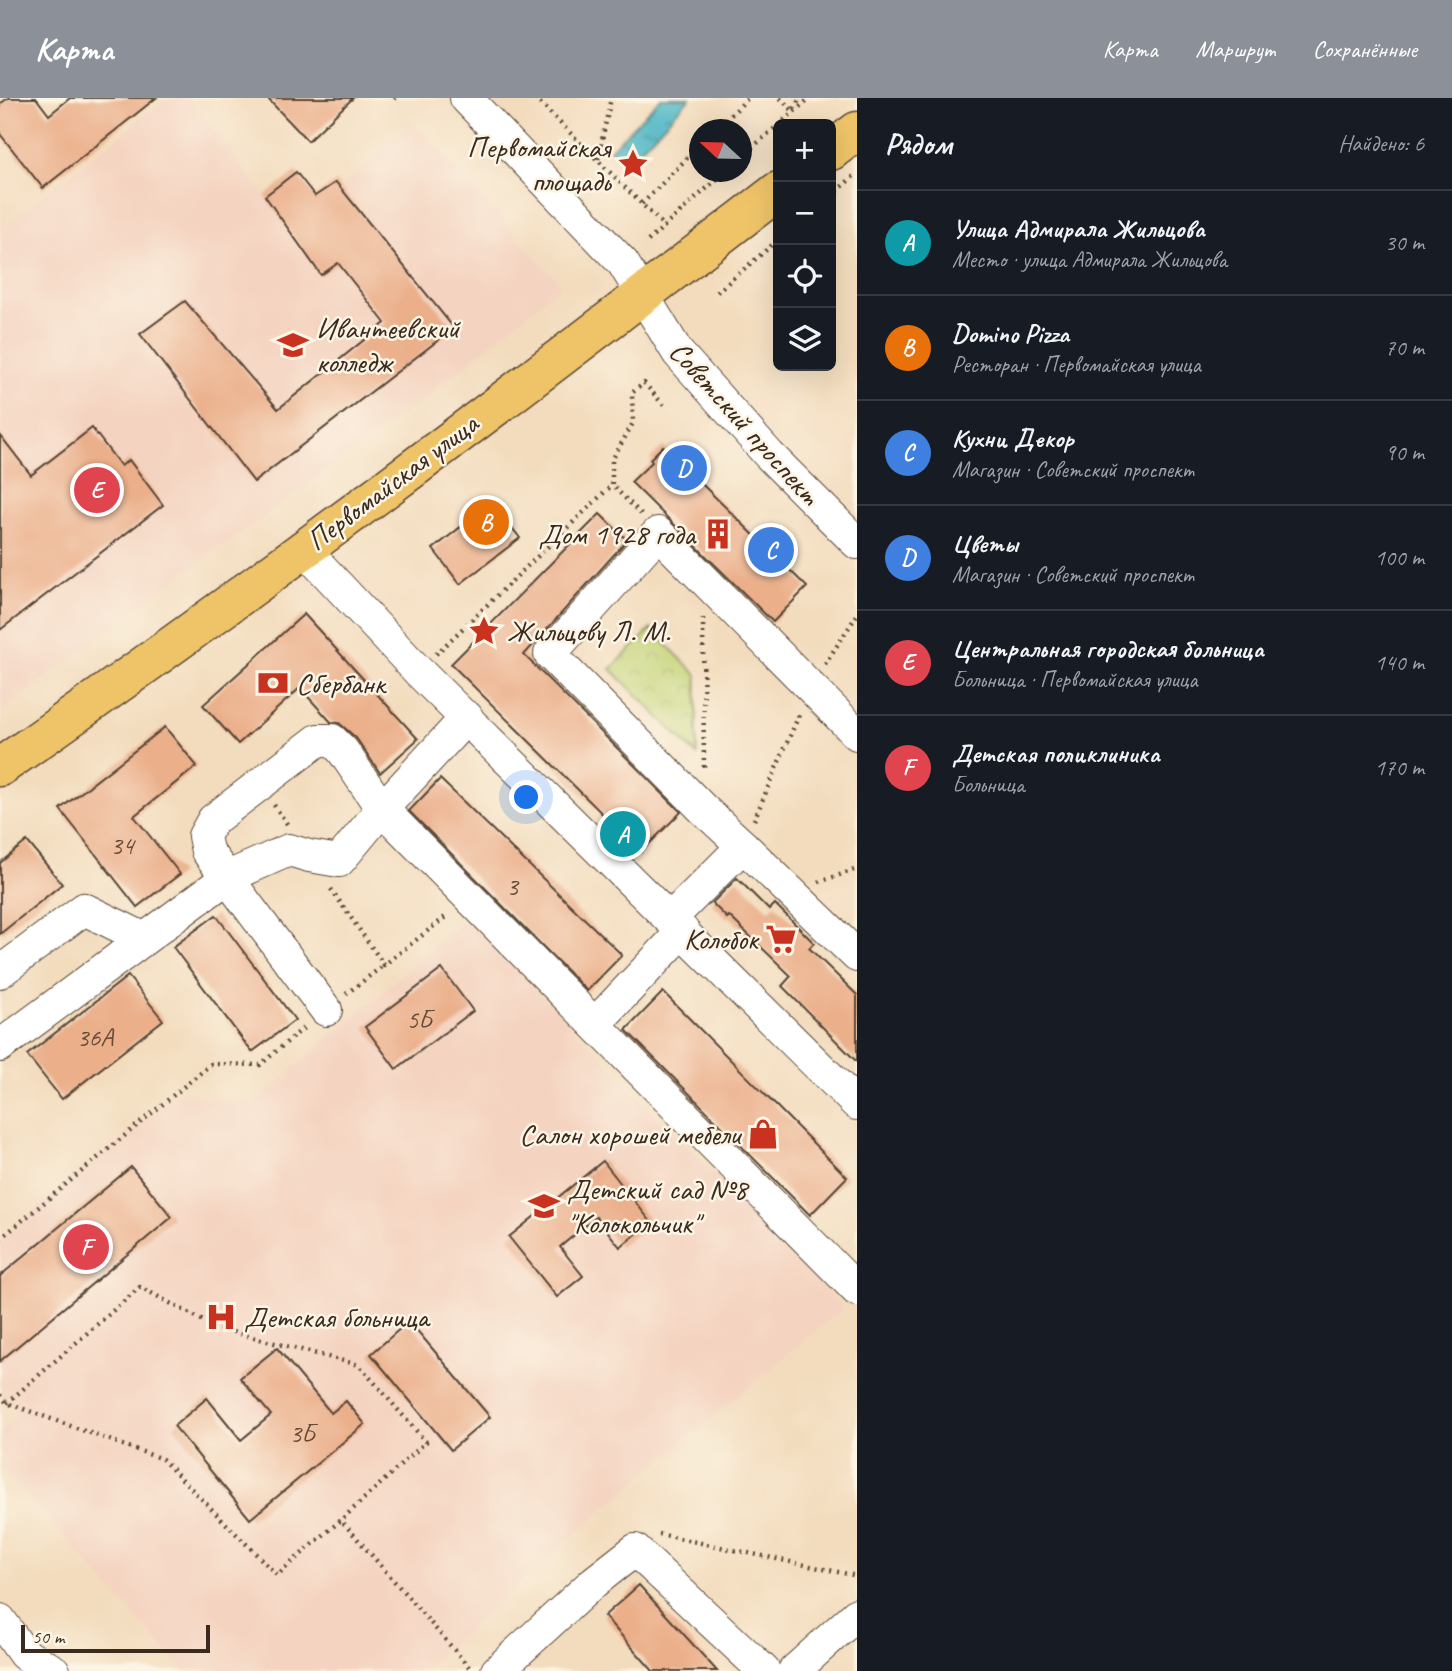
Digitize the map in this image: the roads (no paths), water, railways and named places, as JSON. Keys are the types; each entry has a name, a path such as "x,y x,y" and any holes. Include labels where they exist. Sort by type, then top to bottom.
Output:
{"main road":[{"name":"Первомайская улица","path":"0,767 303,548 643,296 773,195"}],"street":[{"name":"Советский проспект","path":"466,98 623,263 678,353 769,456 857,543"},
{"path":"857,734 658,533 550,654 704,810 857,956"},
{"path":"303,548 418,671 857,1104"},
{"path":"0,1046 228,877 289,850 339,860 467,717"},
{"path":"326,1010 207,850 204,836 213,820 318,740 332,740 343,751 382,809 853,1279"},
{"path":"596,1023 743,846"},
{"path":"0,972 85,909 143,938"},
{"path":"483,1669 635,1550 764,1671"},
{"path":"794,1671 857,1614"},
{"path":"0,1620 18,1663 54,1671"}],"water":[{"path":"661,98 690,98 625,165 610,150"}],"place":[{"name":"Первомайская площадь","path":"633,164"},
{"name":"Ивантеевский колледж","path":"293,345"},
{"name":"Цветы","path":"684,468"},
{"name":"Центральная городская больница","path":"97,490"},
{"name":"Domino Pizza","path":"486,522"},
{"name":"Дом 1928 года","path":"718,534"},
{"name":"Кухни Декор","path":"771,550"},
{"name":"Жильцову Л. М.","path":"484,631"},
{"name":"Сбербанк","path":"273,683"},
{"name":"Улица Адмирала Жильцова","path":"623,834"},
{"name":"Колобок","path":"781,939"},
{"name":"Салон хорошей мебели","path":"763,1134"},
{"name":"Детский сад №8 \"Колокольчик\"","path":"544,1206"},
{"name":"Детская поликлиника","path":"86,1247"},
{"name":"Детская больница","path":"221,1317"}]}
